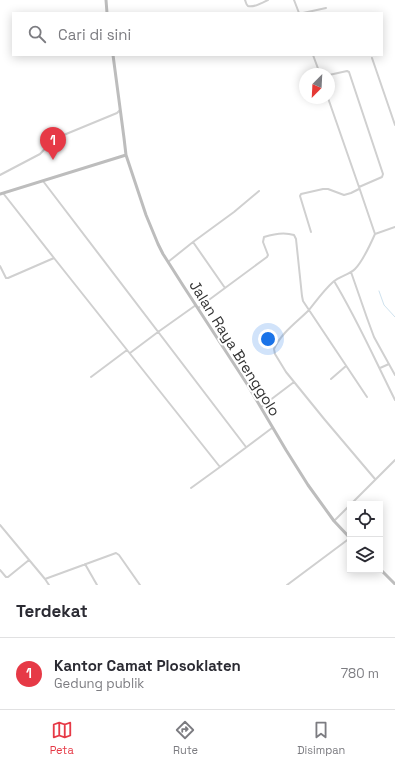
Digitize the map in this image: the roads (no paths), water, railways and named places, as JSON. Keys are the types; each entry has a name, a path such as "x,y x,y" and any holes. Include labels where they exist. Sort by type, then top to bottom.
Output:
{"main road":[{"path":"106,0 107,12"},
{"name":"Jalan Raya Brenggolo","path":"113,56 126,155 146,215 158,244 308,485 334,521 349,537"},
{"path":"2,193 126,155"},
{"path":"383,572 395,584"}],"street":[{"path":"245,0 248,6 253,6 268,0"},
{"path":"294,0 299,12"},
{"path":"308,12 326,8"},
{"path":"313,56 318,68"},
{"path":"372,58 395,124"},
{"path":"311,232 300,196 301,194 328,189 344,195 382,177 383,174 349,72 347,71 335,74"},
{"path":"330,104 375,234"},
{"path":"0,175 40,154 54,139 117,113 120,110"},
{"path":"43,181 246,448"},
{"path":"168,262 259,191"},
{"path":"2,193 220,467"},
{"path":"375,479 286,372 275,354 274,349 283,335 334,281 351,272 358,266 375,234 395,227"},
{"path":"130,354 158,332 225,288 267,257 268,255 263,242 264,237 277,234 292,234 296,239 303,301 367,397"},
{"path":"193,242 225,288"},
{"path":"0,266 6,278 8,278 54,258"},
{"path":"351,272 374,337 395,375"},
{"path":"334,281 346,300 395,400"},
{"path":"91,377 128,350"},
{"path":"380,368 389,364"},
{"path":"331,378 346,366"},
{"path":"260,408 294,382"},
{"path":"190,488 272,428"},
{"path":"355,501 395,460"},
{"path":"334,521 347,509"},
{"path":"0,525 50,585"},
{"path":"287,585 347,540"},
{"path":"45,579 117,553 140,585"},
{"path":"0,570 6,577 8,577 30,560"},
{"path":"85,564 97,585"}],"waterway":[{"path":"379,291 384,305 395,317"}],"place":[{"name":"Kantor Camat Plosoklaten","path":"53,160"}]}
